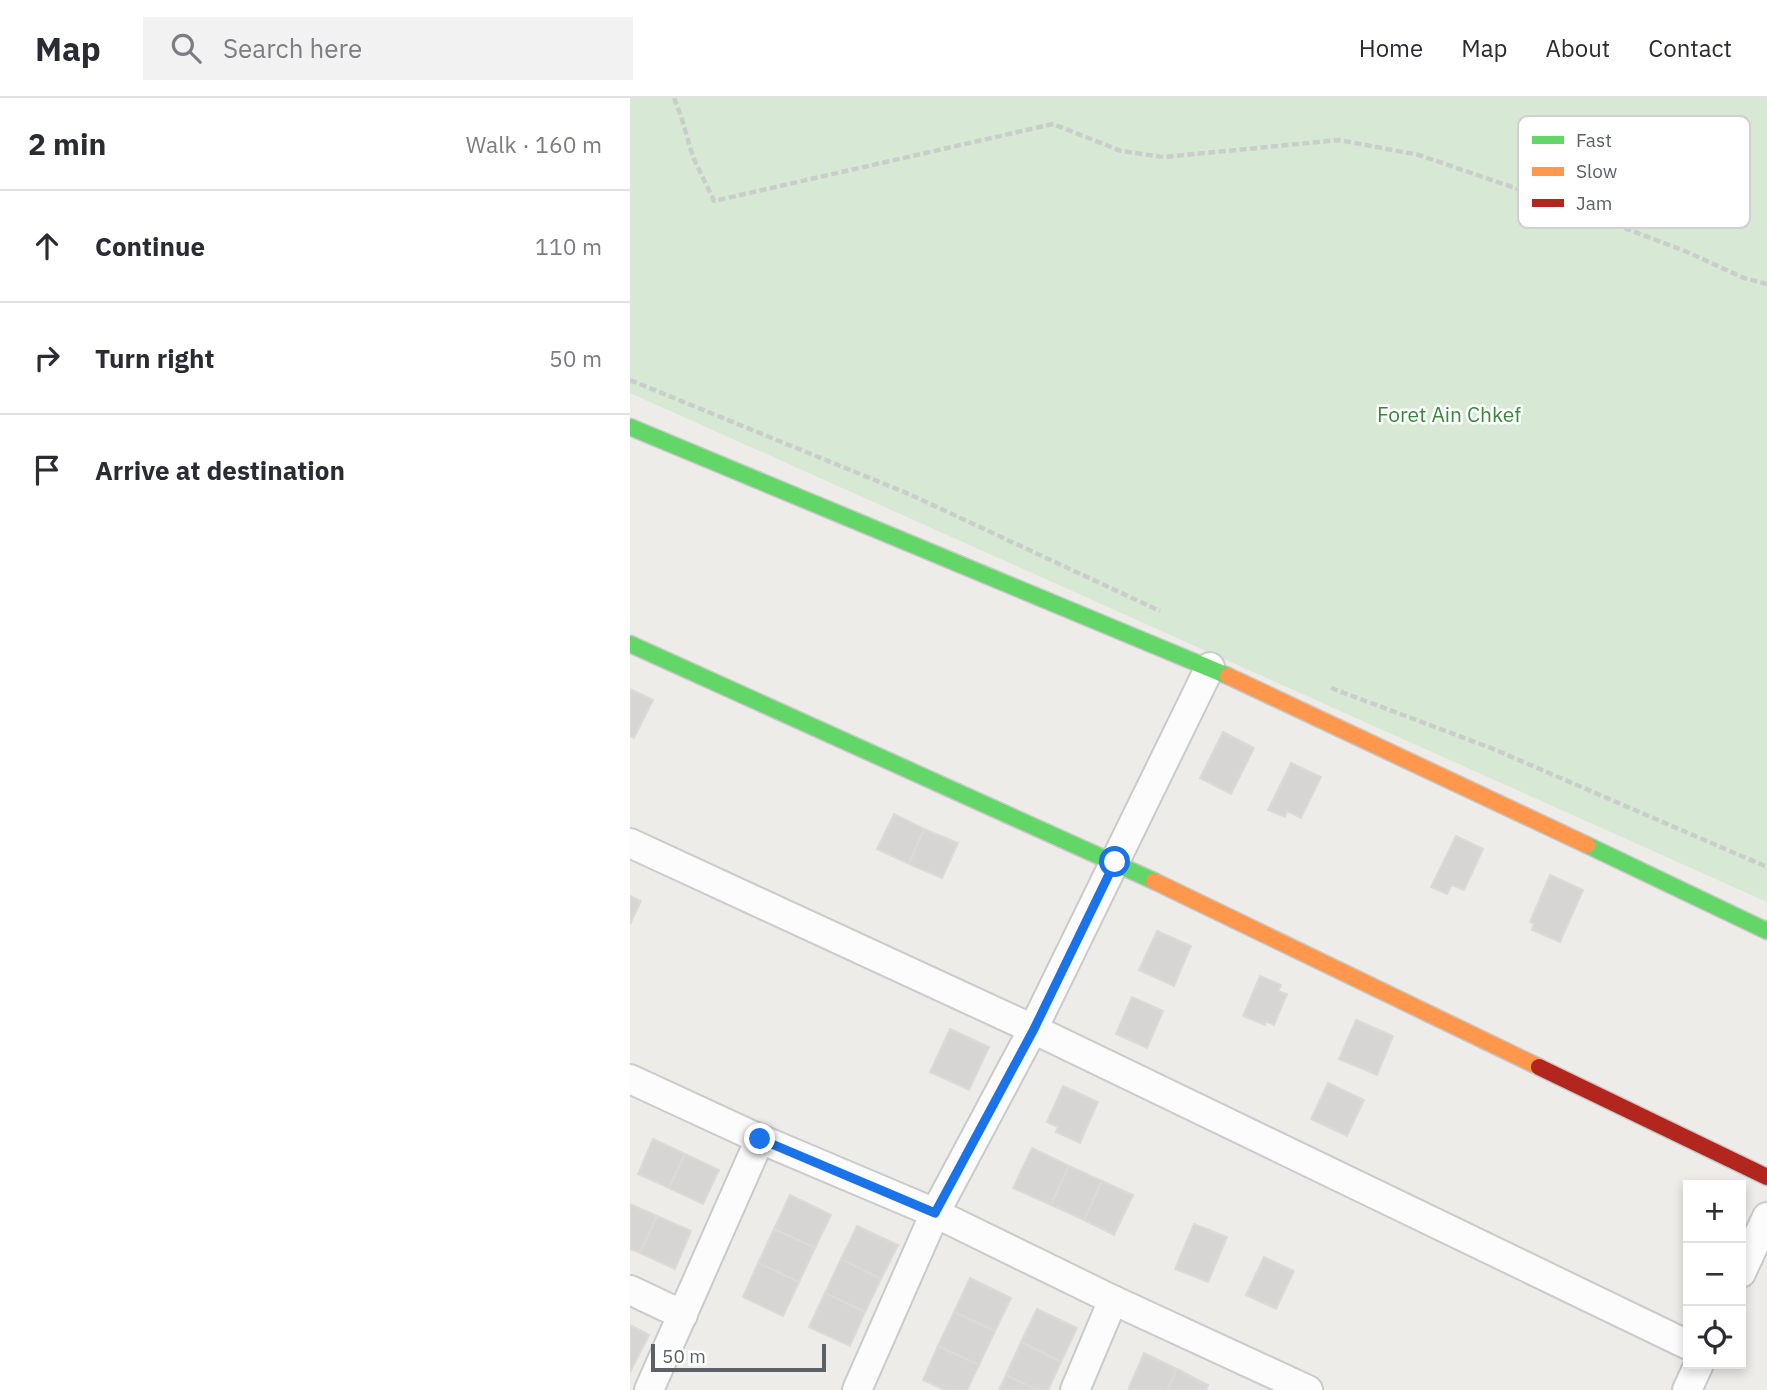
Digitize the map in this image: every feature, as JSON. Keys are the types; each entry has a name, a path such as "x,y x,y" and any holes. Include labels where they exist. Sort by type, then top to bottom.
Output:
{"street":[{"path":"630,427 1210,667 1767,931"},
{"path":"630,644 1115,862 1767,1177"},
{"path":"857,1390 935,1213 1034,1029 1210,667"},
{"path":"630,843 1034,1029 1683,1343"},
{"path":"630,1079 760,1139 935,1213 1113,1300 1308,1390"},
{"path":"649,1390 760,1139"},
{"path":"1746,1262 1767,1217"},
{"path":"630,1290 683,1315"},
{"path":"1075,1390 1113,1300"},
{"path":"1687,1390 1697,1369"}],"path":[{"path":"674,98 693,157 714,201 1054,124 1121,151 1164,157 1339,140 1432,160 1518,190"},
{"path":"1625,228 1744,278 1767,284"},
{"path":"630,380 909,494 1162,612"},
{"path":"1323,685 1491,748 1767,867"}],"green space":[{"name":"Foret Ain Chkef","path":"630,98 1767,98 1767,902 630,393"}],"building":[{"path":"630,689 653,700 634,738 630,736"},
{"path":"1223,732 1254,748 1231,794 1200,778"},
{"path":"1291,763 1321,777 1301,818 1287,811 1285,817 1268,810"},
{"path":"894,814 924,829 909,864 877,849"},
{"path":"924,829 958,843 942,878 909,864"},
{"path":"1456,836 1483,849 1464,890 1452,885 1447,894 1431,887"},
{"path":"1550,875 1583,890 1560,942 1532,930 1534,924 1530,922"},
{"path":"630,896 641,901 630,924"},
{"path":"1157,931 1191,946 1174,986 1139,970"},
{"path":"1260,976 1281,985 1278,991 1287,994 1274,1025 1266,1021 1265,1025 1243,1016"},
{"path":"1132,997 1163,1011 1147,1048 1116,1034"},
{"path":"1356,1020 1393,1036 1377,1075 1339,1059"},
{"path":"950,1029 989,1047 969,1090 930,1072"},
{"path":"1328,1083 1364,1100 1347,1136 1311,1119"},
{"path":"1063,1086 1098,1102 1080,1143 1056,1132 1058,1127 1047,1122"},
{"path":"653,1139 685,1154 669,1188 638,1174"},
{"path":"1032,1148 1069,1166 1051,1205 1013,1188"},
{"path":"685,1154 719,1170 703,1204 669,1188"},
{"path":"1069,1166 1102,1181 1084,1220 1051,1205"},
{"path":"1102,1181 1133,1195 1114,1235 1084,1220"},
{"path":"790,1195 831,1215 815,1248 774,1229"},
{"path":"630,1204 657,1216 640,1253 630,1249"},
{"path":"657,1216 691,1231 675,1269 640,1253"},
{"path":"1194,1224 1227,1237 1208,1282 1175,1269"},
{"path":"857,1226 898,1245 881,1279 841,1259"},
{"path":"774,1229 815,1248 799,1282 758,1263"},
{"path":"1264,1257 1294,1271 1276,1309 1246,1295"},
{"path":"841,1259 881,1279 865,1312 825,1293"},
{"path":"758,1263 799,1282 783,1316 743,1297"},
{"path":"970,1278 1011,1298 995,1331 954,1312"},
{"path":"825,1293 865,1312 850,1346 809,1327"},
{"path":"1037,1309 1077,1328 1061,1362 1021,1342"},
{"path":"954,1312 995,1331 979,1365 938,1346"},
{"path":"630,1325 649,1335 630,1372"},
{"path":"1021,1342 1061,1362 1048,1390 1037,1390 1006,1375"},
{"path":"938,1346 979,1365 967,1390 945,1390 923,1380"},
{"path":"1144,1353 1177,1369 1167,1390 1128,1390"},
{"path":"1177,1369 1208,1385 1206,1390 1167,1390"},
{"path":"1006,1375 1037,1390 999,1390"}],"traffic: fast":[{"path":"630,427 1228,676"},
{"path":"630,644 1154,881"},
{"path":"1587,845 1767,931"}],"traffic: slow":[{"path":"1228,676 1587,845"},
{"path":"1154,881 1539,1067"}],"traffic: jam":[{"path":"1539,1067 1767,1177"}],"route":[{"path":"760,1139 935,1213 1034,1029 1115,862"}]}
